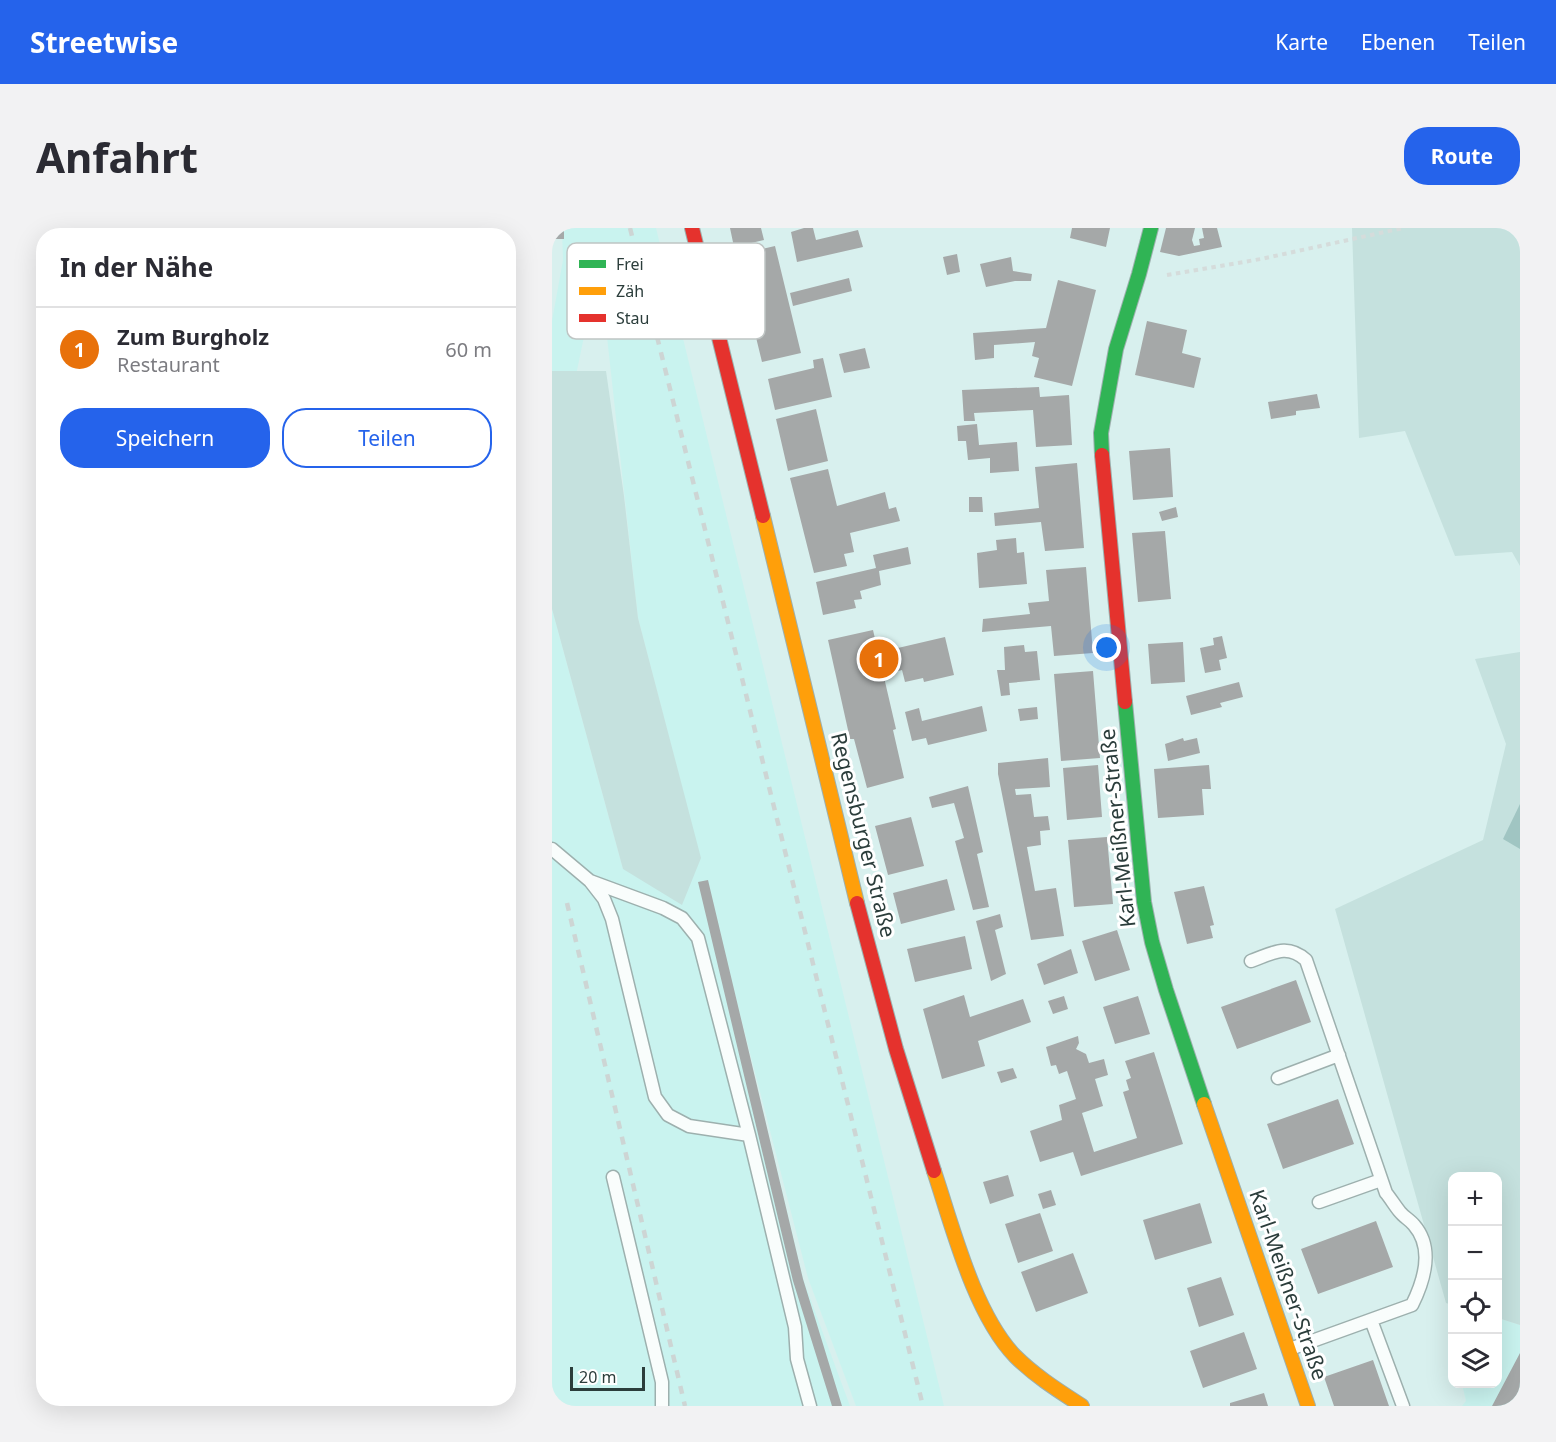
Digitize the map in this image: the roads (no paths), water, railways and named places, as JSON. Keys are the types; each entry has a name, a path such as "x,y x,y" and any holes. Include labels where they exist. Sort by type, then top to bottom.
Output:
{"main road":[{"name":"Regensburger Straße","path":"693,228 697,243"},
{"name":"Karl-Meißner-Straße","path":"1151,228 1116,349 1101,433 1144,902 1152,942 1166,990 1308,1406"},
{"name":"Regensburger Straße","path":"720,339 881,996 926,1148 968,1268 981,1301 998,1333 1014,1356 1035,1375 1082,1406"}],"lane":[{"path":"552,849 590,881 604,899 612,919 655,1097 668,1115 688,1126 749,1135"},
{"path":"590,881 663,908 682,918 698,938 749,1135 795,1327 797,1359 810,1406"},
{"path":"1251,961 1282,950 1297,952 1306,960 1386,1193 1415,1227 1424,1243 1425,1268 1420,1288 1412,1305 1289,1350"},
{"path":"1278,1078 1339,1055"},
{"path":"613,1177 662,1382 662,1406"},
{"path":"1319,1202 1381,1180"},
{"path":"1371,1320 1403,1406"}],"railway":[{"path":"630,228 634,243"},
{"path":"658,339 923,1406"},
{"path":"567,903 685,1406"}],"place":[{"name":"Zum Burgholz","path":"879,659"}]}
